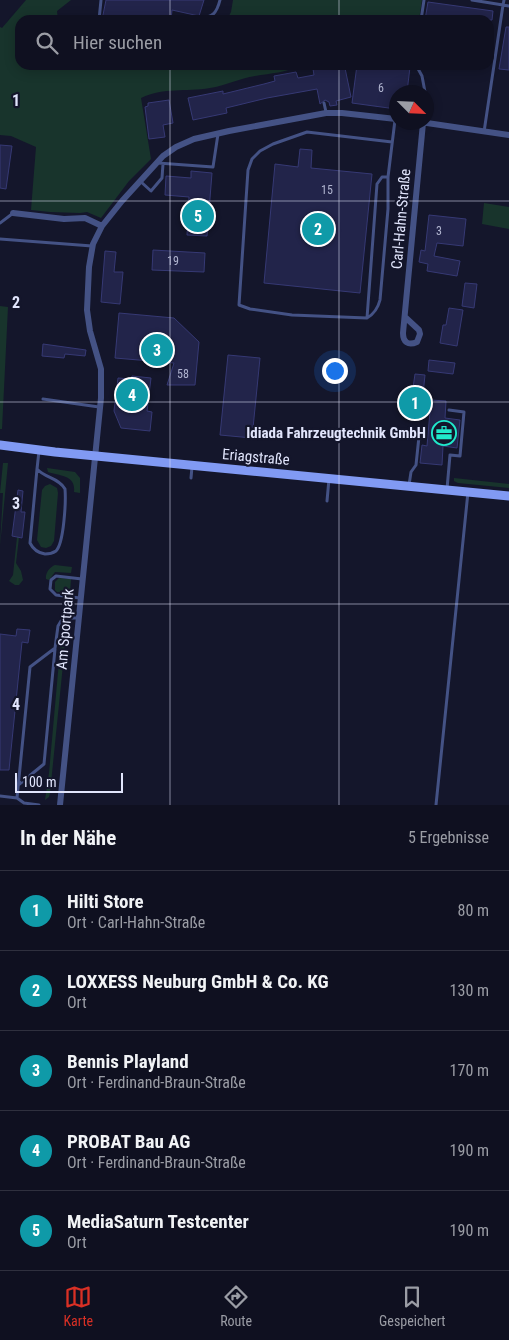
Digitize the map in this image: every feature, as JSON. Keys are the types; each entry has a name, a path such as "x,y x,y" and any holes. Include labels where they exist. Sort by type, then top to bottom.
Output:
{"street":[{"name":"Am Sportpark","path":"60,805 100,407 101,368 90,331 87,310 88,276 93,246 102,226 155,163 176,147 194,139 326,113 389,118"},
{"path":"434,125 509,136"},
{"name":"Carl-Hahn-Straße","path":"405,317 421,130"},
{"path":"13,213 64,219 85,218 102,226"},
{"name":"Eriagstraße","path":"0,445 94,456 509,496"}],"lane":[{"path":"100,15 101,0"},
{"path":"212,15 220,0"},
{"path":"422,15 424,0"},
{"path":"472,0 509,6"},
{"path":"494,65 504,0"},
{"path":"419,70 423,85"},
{"path":"484,132 493,70"},
{"path":"324,103 326,113"},
{"path":"392,142 307,132 273,144 260,151 252,159 248,170 239,305 250,309 292,315 367,318 372,315 378,307 380,300 388,209 388,177 394,130"},
{"path":"155,163 213,167 218,133"},
{"path":"139,180 151,191 162,178 164,164"},
{"path":"367,318 377,184 382,177 388,177"},
{"path":"0,223 13,213"},
{"path":"0,239 93,246"},
{"path":"43,399 100,407"},
{"path":"447,490 450,455 460,456 464,412 449,410"},
{"path":"409,486 411,472 416,465 420,427"},
{"path":"37,469 45,476 60,482 65,489 60,542 55,551 50,554 41,553 30,543 37,469 39,450"},
{"path":"191,478 192,465"},
{"path":"327,501 329,478"},
{"path":"436,805 468,492"},
{"path":"80,598 56,595 50,589 51,580 56,576 82,578"},
{"path":"17,786 44,764 58,626 61,621 69,618 78,618"},
{"path":"17,798 30,667 55,648"},
{"path":"0,796 17,798 24,803 39,805"}],"green space":[{"path":"26,0 71,0 57,11 57,15 15,15 15,70 288,70 249,77 216,87 158,92 141,98 151,159 129,181 101,218 87,212 31,210 36,147 11,136 0,135 0,27 2,28"},
{"path":"233,0 422,0 420,15 230,15"},
{"path":"484,203 509,207 509,229 482,224"},
{"path":"0,306 8,307 2,429 0,429"},
{"path":"3,463 8,463 0,546 3,493 0,493"},
{"path":"47,468 75,472 80,478 80,493 74,492 74,486 70,479 48,472"},
{"path":"454,478 509,484 509,488 458,483 454,481"},
{"path":"50,484 57,488 58,493 54,541 51,546 46,548 41,547 37,540 42,490"},
{"path":"17,537 19,537 16,563 21,571 23,580 19,585 15,585 9,581 13,575"},
{"path":"55,565 72,567 71,573 55,572 49,580 46,579 48,570"},
{"path":"59,578 71,579 70,592 57,592 55,590 55,582"},
{"path":"64,623 67,625 50,793 49,797 45,800 61,639"}],"building":[{"path":"106,0 204,0 199,15 172,10 172,15 103,15"},
{"path":"428,2 493,11 493,15 426,15"},
{"path":"506,27 509,27 509,70 499,69"},
{"path":"313,70 345,70 351,97 336,101 337,105 330,106 329,102 325,100 320,104 317,89 226,108 227,113 193,120 188,98 223,91 223,94 264,84 275,81 274,76 296,72 298,78 314,75"},
{"path":"356,70 410,70 408,85 389,85 389,108 352,103"},
{"path":"169,100 173,123 163,125 165,137 149,139 145,107 148,106 148,103"},
{"path":"0,145 12,146 6,189 0,188"},
{"path":"300,149 312,150 311,168 372,174 360,293 264,283 275,164 298,167"},
{"path":"191,171 212,173 207,236 187,235 189,197 165,195 166,176 191,178"},
{"path":"429,215 466,219 463,246 437,243 434,256 460,261 457,276 427,271 428,264 419,262 421,250 425,251"},
{"path":"153,250 205,253 204,272 152,270"},
{"path":"105,251 116,252 114,272 123,272 120,304 101,302"},
{"path":"465,283 477,284 474,308 462,306"},
{"path":"449,308 463,310 457,346 440,343 443,325 446,325"},
{"path":"119,313 174,318 199,342 195,385 167,385 174,363 115,358"},
{"path":"43,344 86,350 85,356 65,354 64,358 42,356"},
{"path":"228,355 260,358 252,438 220,435"},
{"path":"429,360 455,363 453,374 428,371"},
{"path":"415,374 425,375 423,394 420,394 419,409 410,409"},
{"path":"132,376 151,378 147,411 152,412 150,431 121,428 114,411 118,378 131,379"},
{"name":"Idiada Fahrzeugtechnik GmbH","path":"431,400 446,401 445,418 460,420 457,448 443,446 442,465 420,463 422,445 427,446"},
{"path":"18,490 23,491 21,512 25,512 22,538 12,536"},
{"path":"17,629 30,630 28,643 22,642 9,770 0,770 0,634 16,636"}],"place":[{"name":"MediaSaturn Testcenter","path":"198,216"},
{"name":"LOXXESS Neuburg GmbH & Co. KG","path":"318,229"},
{"name":"Bennis Playland","path":"157,350"},
{"name":"PROBAT Bau AG","path":"132,395"},
{"name":"Hilti Store","path":"415,403"},
{"name":"Idiada Fahrzeugtechnik GmbH","path":"444,433"}]}
